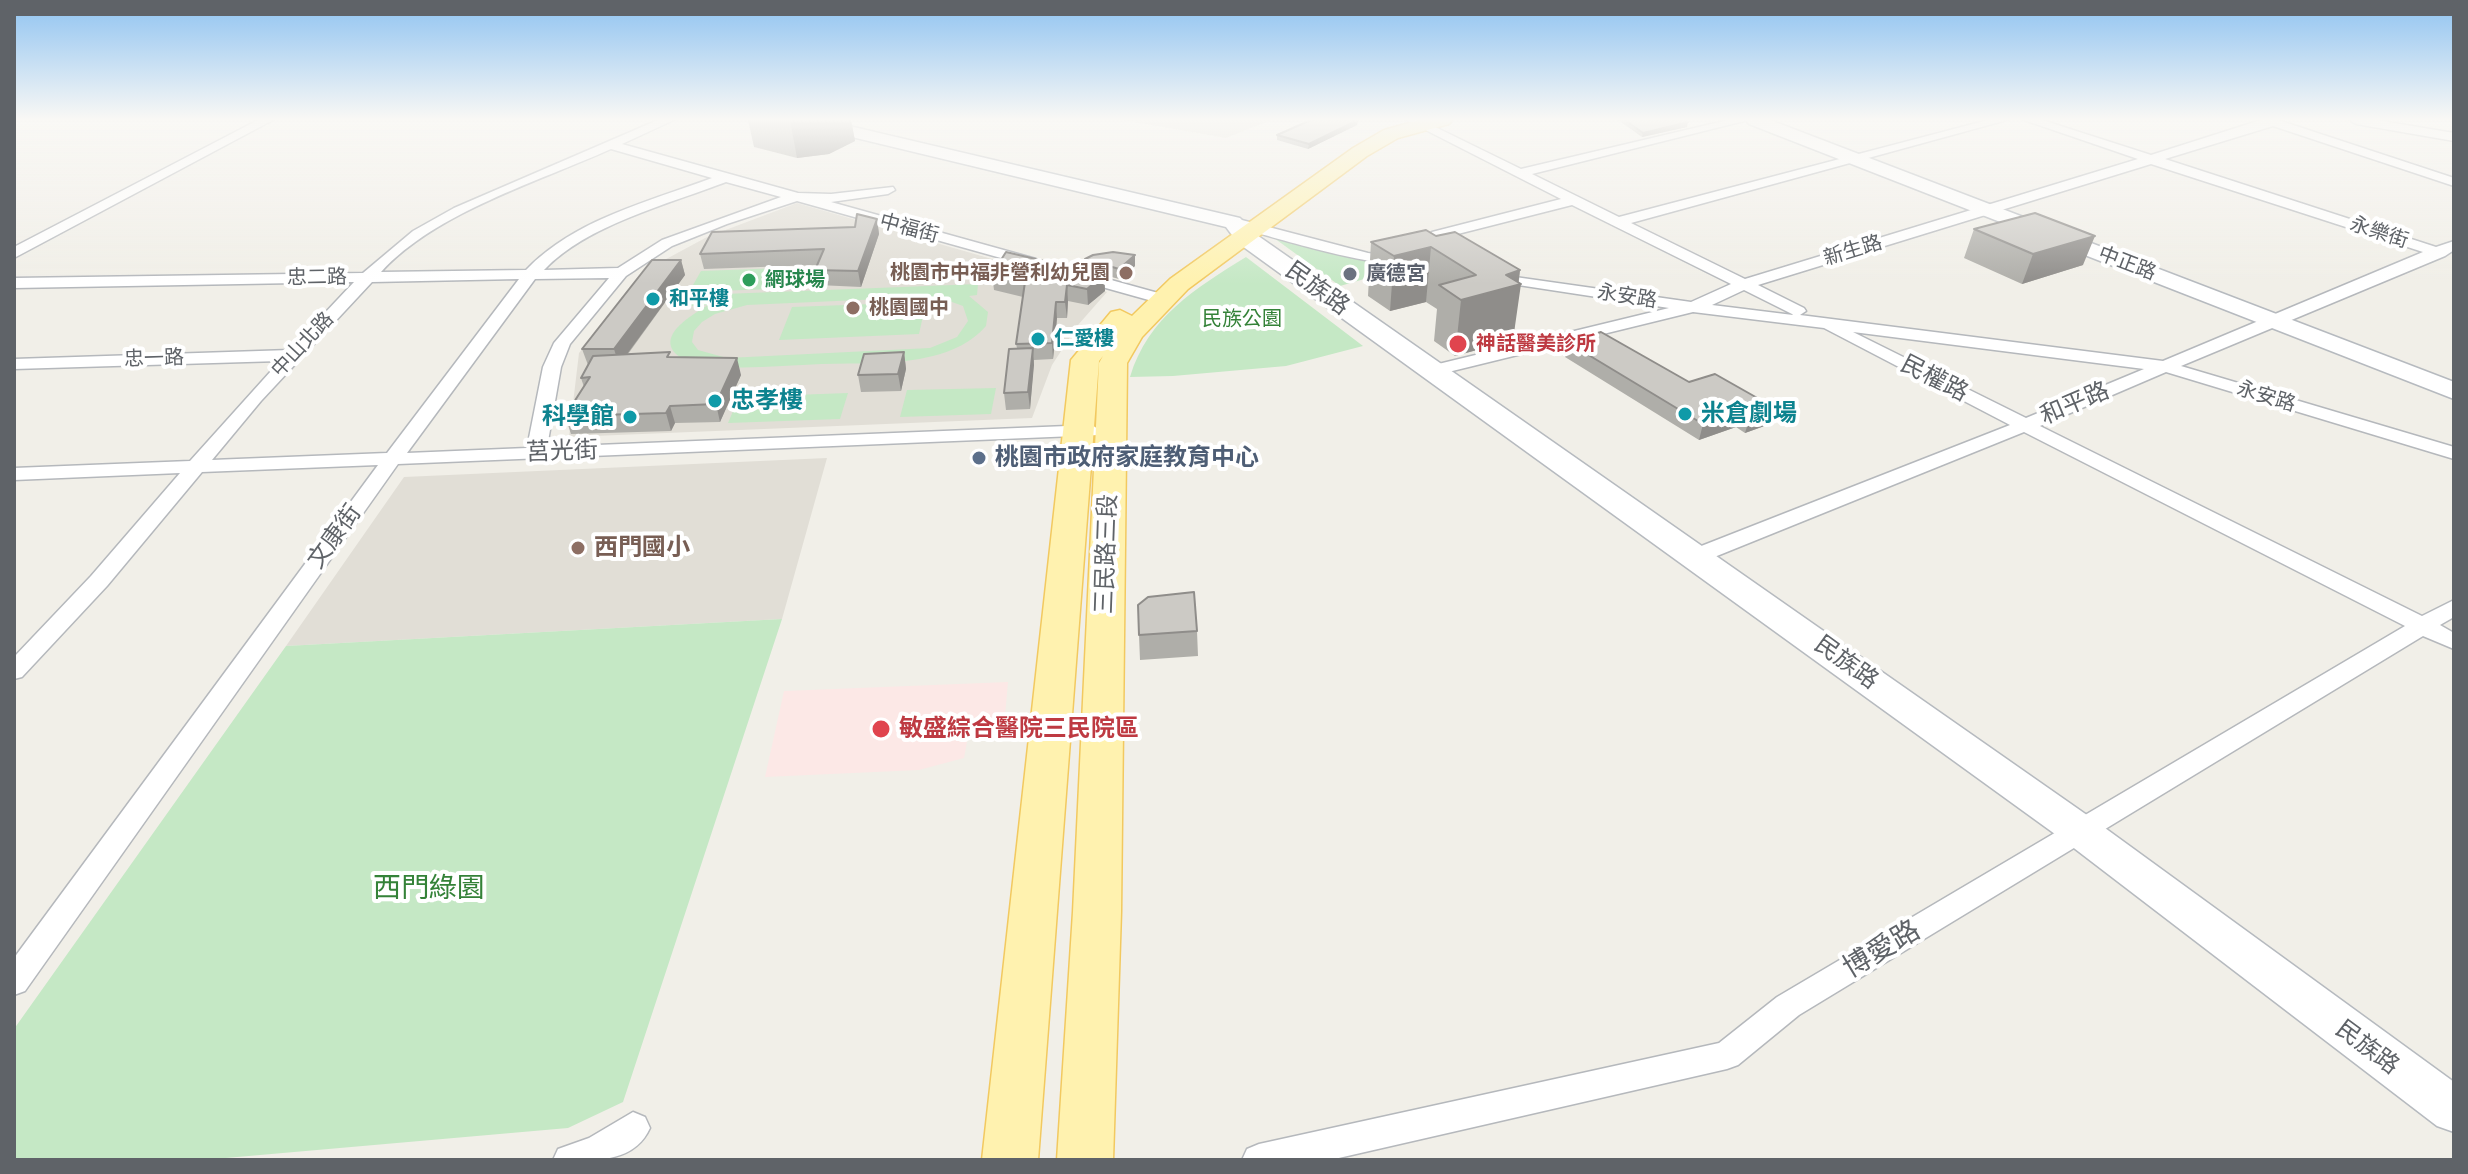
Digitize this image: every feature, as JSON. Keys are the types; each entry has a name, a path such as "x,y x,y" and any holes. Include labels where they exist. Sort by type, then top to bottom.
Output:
{"main road":[{"path":"1025,175 1246,229"},
{"name":"三民路三段","path":"1085,1160 1097,912 1094,431 1085,360 1153,296 1315,175"},
{"name":"中正路","path":"1897,175 2454,391"},
{"name":"民族路","path":"1246,229 1432,371 2080,831 2454,1110"},
{"name":"三民路三段","path":"1010,1160 1030,918 1094,431"}],"street":[{"path":"14,253 163,175"},
{"name":"中山北路","path":"14,671 99,581 196,465 365,277 418,234 459,211 542,175"},
{"name":"中福街","path":"718,175 1153,296"},
{"name":"民權路","path":"1524,175 2454,642"},
{"path":"1617,222 1792,175"},
{"name":"新生路","path":"1432,371 1693,307 1742,285 2100,175"},
{"name":"永樂街","path":"2201,175 2454,258"},
{"path":"2432,175 2454,182"},
{"name":"文康街","path":"14,982 393,458 531,274 552,252 579,234 726,177"},
{"path":"536,453 552,367 562,343 621,273 667,243 794,197 831,198 888,190"},
{"path":"1246,229 1368,257 1417,264 1437,235 1573,200"},
{"name":"和平路","path":"1694,557 1814,512 2026,425 2454,245"},
{"name":"忠二路","path":"14,283 621,273"},
{"name":"永安路","path":"1473,273 1693,307 1816,320 2163,366 2454,453"},
{"name":"忠一路","path":"14,364 294,355"},
{"name":"莒光街","path":"14,474 1094,431"},
{"name":"博愛路","path":"1259,1160 1727,1055 1788,1006 2454,607"},
{"path":"570,1160 598,1151 633,1128"}],"shaded area":[{"name":"桃園國中","path":"797,203 1107,292 1078,325 1052,365 1032,418 569,437 579,353 644,271 707,237"},
{"name":"西門國小","path":"827,458 782,619 286,646 404,477"},
{"name":"敏盛綜合醫院三民院區","path":"1008,682 1004,727 969,731 964,758 919,770 765,777 784,691"}],"green space":[{"path":"1274,238 1399,269 1340,286"},
{"name":"民族公園","path":"1246,257 1363,346 1286,366 1130,377 1138,356 1161,321 1209,280"},
{"name":"網球場","path":"808,267 799,288 689,292 701,271"},
{"path":"978,284 977,295 969,296 988,312 986,326 968,341 948,351 919,359 718,367 698,364 676,354 671,346 674,332 708,305 667,307 673,296","holes":["941,298 963,306 968,321 957,337 930,348 727,358 698,350 692,342 694,331 702,322 715,314 747,305"]},
{"path":"926,302 919,334 779,340 792,307"},
{"path":"996,388 991,414 900,417 907,390"},
{"path":"848,393 840,419 728,423 739,397"},
{"name":"西門綠園","path":"782,619 623,1102 568,1128 203,1160 14,1160 14,1029 286,646"}],"building":[{"path":"2035,213 2095,236 2033,254 1974,229"},
{"path":"857,214 877,219 858,271 815,270 824,249 700,254 712,232 855,227"},
{"path":"1426,230 1436,236 1455,232 1520,270 1506,275 1521,284 1461,300 1439,285 1476,275 1431,247 1394,256 1371,242"},
{"path":"1006,252 1104,275 1087,289 1067,285 1065,302 1056,302 1052,343 1016,344 1025,282 992,274"},
{"path":"1113,252 1135,255 1119,269 1085,259 1093,255"},
{"path":"652,260 681,260 614,349 582,349"},
{"path":"1601,332 1689,382 1715,374 1775,408 1750,417 1740,411 1703,424 1567,342"},
{"path":"1033,348 1028,392 1004,393 1009,349"},
{"path":"670,352 667,357 737,358 716,404 670,406 666,413 565,416 590,377 581,378 593,356"},
{"path":"904,352 898,374 858,375 864,354"},
{"path":"1194,592 1197,631 1139,635 1138,605 1148,597"}],"place":[{"name":"桃園市中福非營利幼兒園","path":"1126,273"},
{"name":"廣德宮","path":"1350,274"},
{"name":"網球場","path":"749,280"},
{"name":"和平樓","path":"653,299"},
{"name":"桃園國中","path":"853,308"},
{"name":"仁愛樓","path":"1038,339"},
{"name":"神話醫美診所","path":"1458,344"},
{"name":"忠孝樓","path":"715,401"},
{"name":"米倉劇場","path":"1685,414"},
{"name":"科學館","path":"630,417"},
{"name":"桃園市政府家庭教育中心","path":"979,458"},
{"name":"西門國小","path":"578,548"},
{"name":"敏盛綜合醫院三民院區","path":"881,729"}]}
